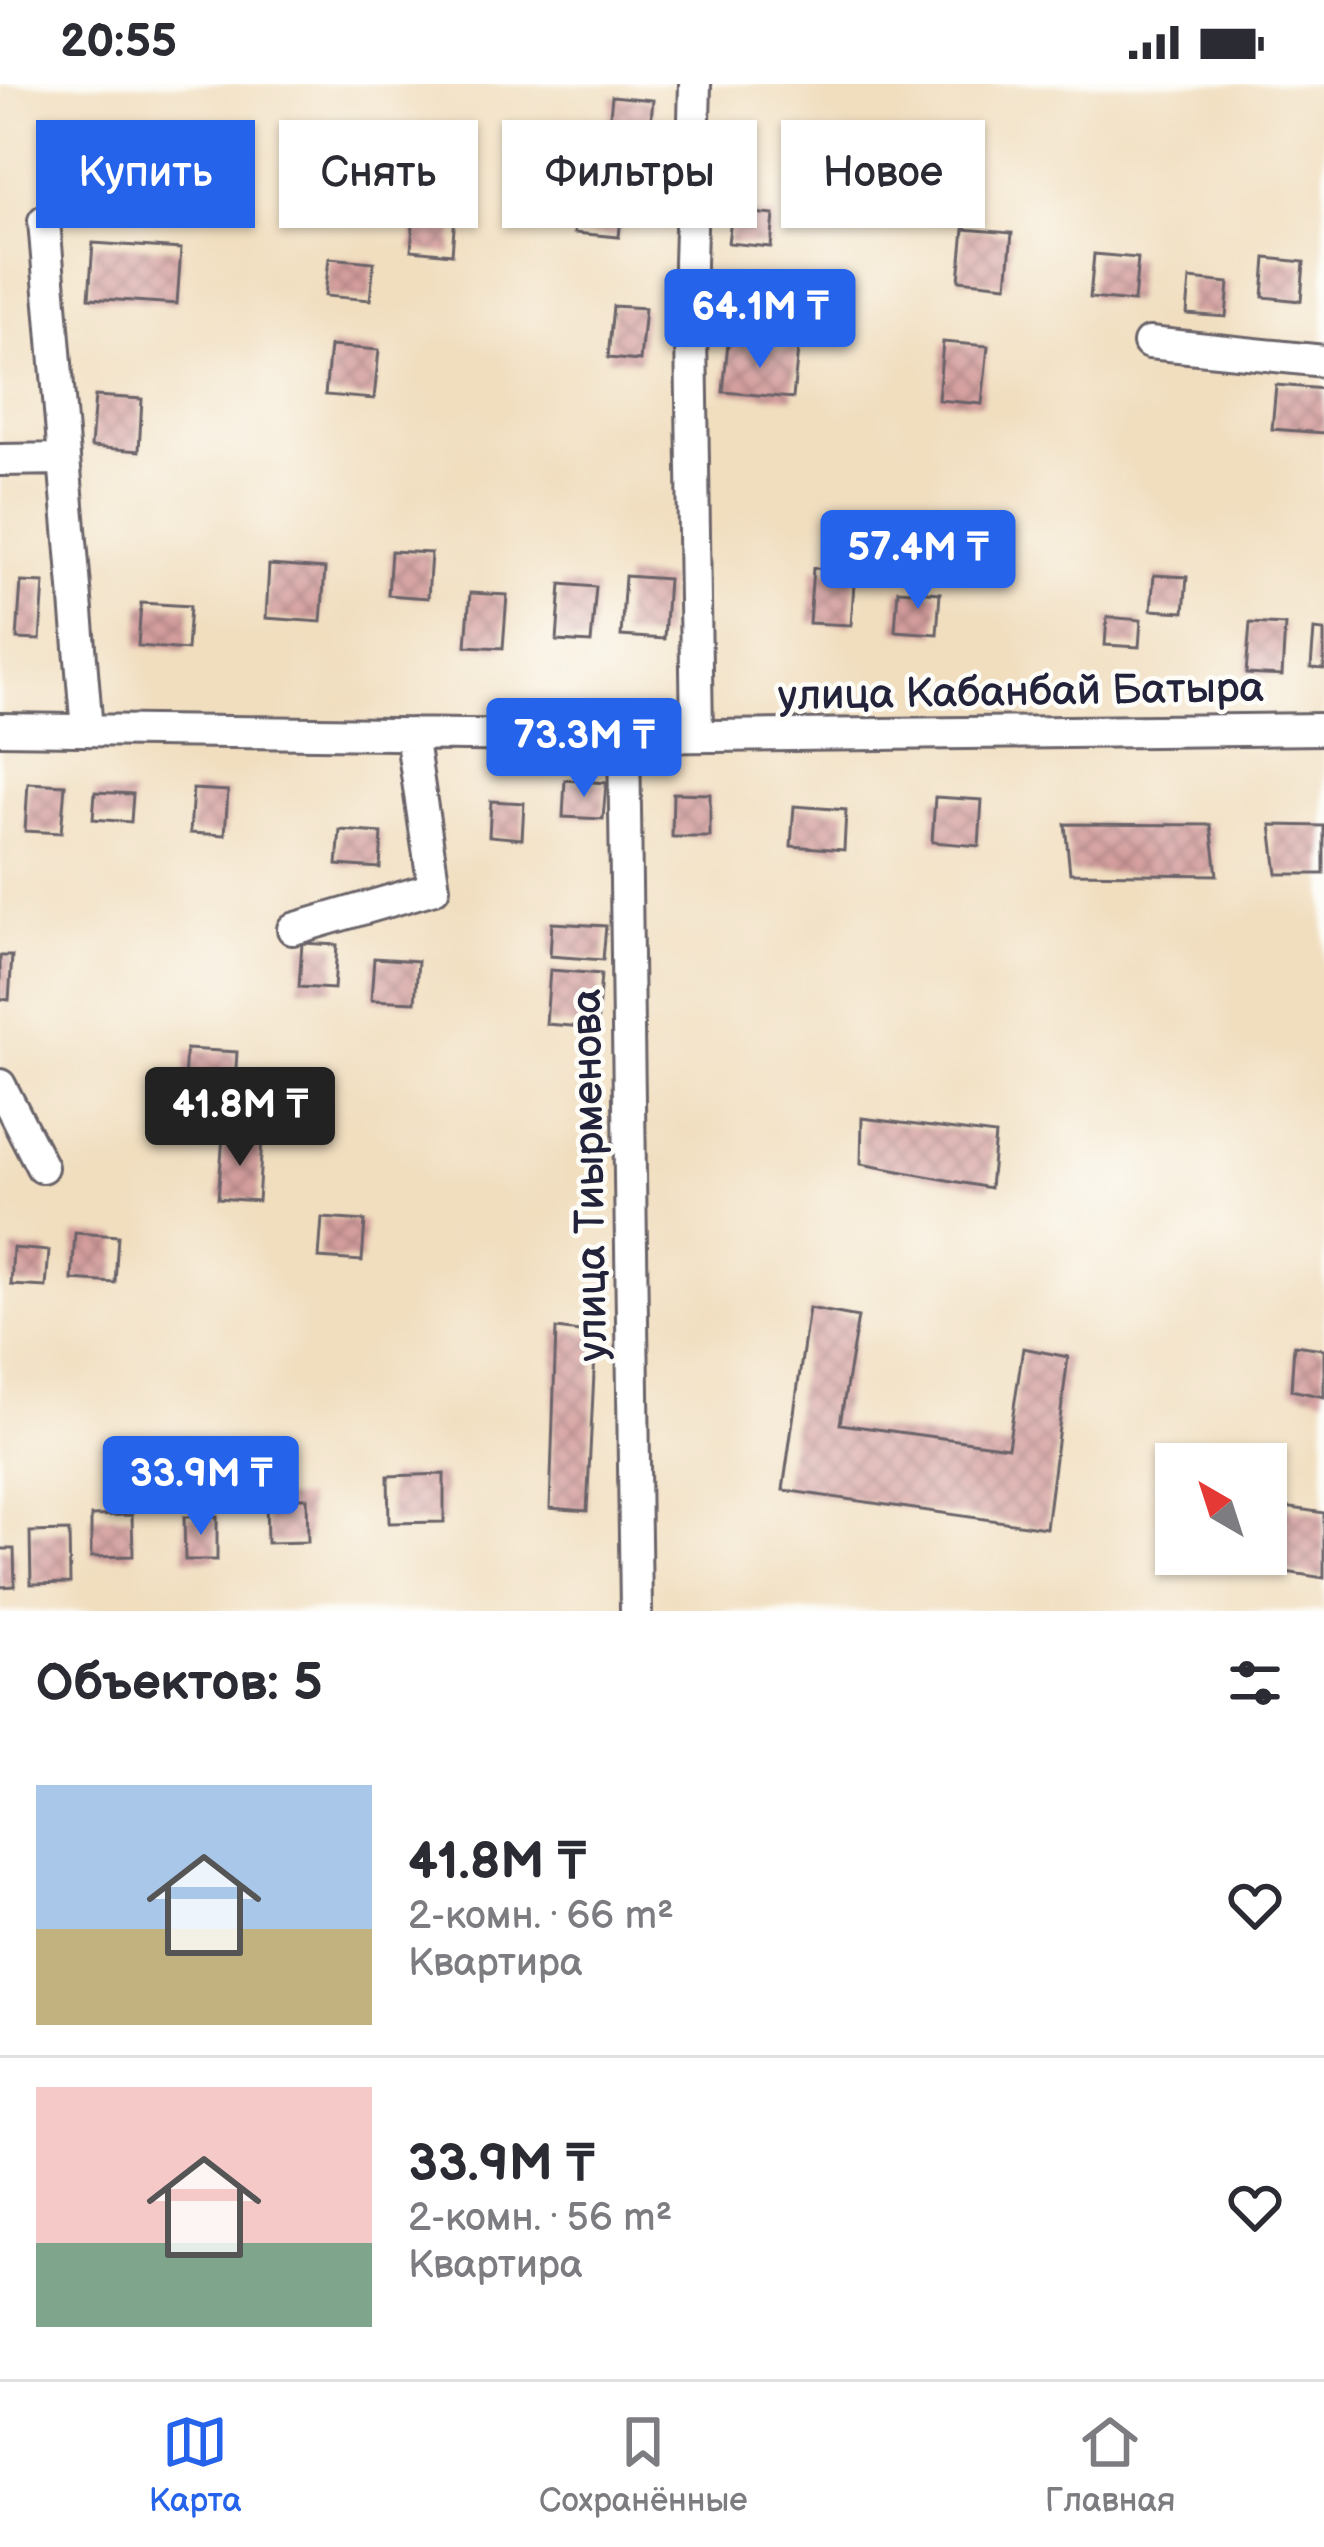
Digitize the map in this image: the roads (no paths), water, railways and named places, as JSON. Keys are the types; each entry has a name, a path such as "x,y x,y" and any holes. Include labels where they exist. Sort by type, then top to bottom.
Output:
{"street":[{"path":"695,84 690,264 697,736"},
{"path":"45,228 88,730"},
{"path":"1149,343 1324,361"},
{"path":"0,460 64,459"},
{"name":"улица Кабанбай Батыра","path":"0,729 624,737 1324,728"},
{"path":"293,929 434,888 412,734"},
{"name":"улица Тиырменова","path":"624,737 636,1611"},
{"path":"0,1085 42,1167"}]}
